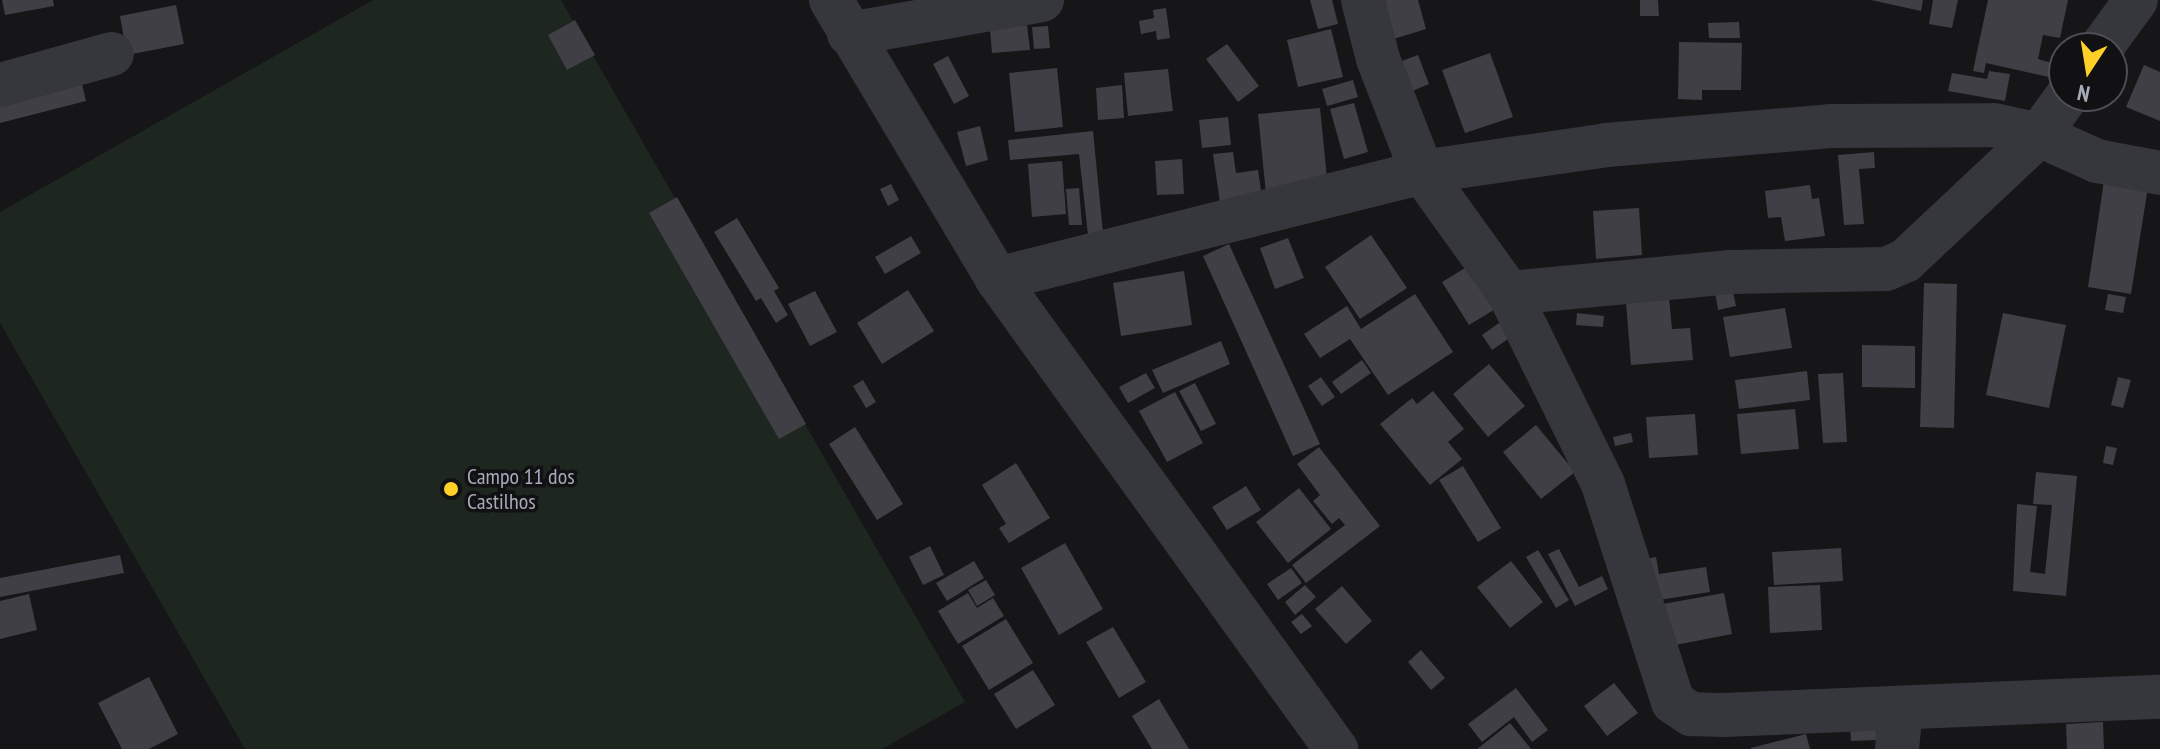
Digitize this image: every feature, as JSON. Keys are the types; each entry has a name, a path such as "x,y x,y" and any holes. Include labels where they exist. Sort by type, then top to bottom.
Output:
{"street":[{"path":"1042,0 840,17 997,279 1336,749"},
{"path":"1363,0 1378,59 1422,172 1509,293 1603,484 1673,702 1691,714 1899,728 2160,697"},
{"path":"2113,32 2136,0"},
{"path":"0,85 112,54"},
{"path":"1509,293 1731,272 1886,269 1905,261 2039,135 2056,112"},
{"path":"997,279 1422,172 1606,145 1830,126 1994,125 2039,135 2097,161 2160,173"}],"shaded area":[{"path":"373,0 561,0 965,702 882,749 245,749 0,323 0,212"}],"building":[{"path":"2,0 53,0 54,6 5,15"},
{"path":"1310,0 1332,0 1338,24 1318,29"},
{"path":"1376,0 1418,0 1426,29 1387,41"},
{"path":"1640,0 1658,0 1659,16 1640,16"},
{"path":"1871,0 1923,0 1921,11"},
{"path":"1933,0 1958,0 1952,28 1929,24"},
{"path":"1988,0 2068,0 2061,32 2043,35 2038,59 2048,62 2048,77 1986,63 1984,73 1973,71"},
{"path":"176,5 184,44 127,55 120,16"},
{"path":"1166,8 1170,38 1157,40 1156,31 1141,34 1139,21 1154,18 1153,10"},
{"path":"575,20 595,55 567,70 548,35"},
{"path":"1739,22 1740,38 1709,38 1708,23"},
{"path":"1027,25 1030,50 992,53 990,29"},
{"path":"1048,26 1050,48 1034,49 1032,27"},
{"path":"1331,29 1343,77 1298,87 1287,40"},
{"path":"1679,42 1742,43 1741,90 1702,90 1702,100 1678,99"},
{"path":"1227,44 1259,86 1238,102 1206,59"},
{"path":"1490,53 1513,117 1465,133 1442,70"},
{"path":"1418,55 1429,84 1410,92 1399,62"},
{"path":"948,56 969,96 954,104 933,64"},
{"path":"2144,65 2160,72 2160,121 2128,108"},
{"path":"1057,68 1063,127 1015,132 1009,73"},
{"path":"1168,69 1173,111 1128,116 1124,73"},
{"path":"1989,71 2010,74 2005,101 1948,91 1952,73 1987,79"},
{"path":"81,80 86,101 0,123 0,101"},
{"path":"1353,80 1358,97 1327,106 1322,89"},
{"path":"1122,85 1124,118 1098,120 1096,88"},
{"path":"1354,103 1368,152 1344,159 1330,109"},
{"path":"1320,108 1328,188 1266,194 1258,114"},
{"path":"1228,117 1231,145 1202,148 1199,120"},
{"path":"980,126 988,160 966,166 957,132"},
{"path":"1093,131 1103,233 1088,235 1079,154 1010,160 1008,140"},
{"path":"1233,152 1236,173 1258,170 1262,197 1220,203 1213,154"},
{"path":"1874,152 1875,168 1859,169 1864,224 1844,225 1838,155"},
{"path":"1182,159 1184,194 1157,195 1155,161"},
{"path":"1062,161 1066,214 1032,217 1028,164"},
{"path":"2104,181 2148,187 2131,294 2088,287"},
{"path":"891,184 899,200 888,206 880,189"},
{"path":"1810,185 1812,199 1819,198 1825,236 1785,241 1781,217 1768,218 1765,191"},
{"path":"1079,188 1082,225 1069,225 1066,189"},
{"path":"677,197 806,424 779,439 649,213"},
{"path":"1639,208 1642,255 1596,259 1593,211"},
{"path":"737,218 779,288 774,291 788,315 776,323 761,298 756,301 714,232"},
{"path":"1371,235 1407,288 1360,319 1325,267"},
{"path":"911,236 921,253 885,274 875,257"},
{"path":"1288,238 1304,278 1275,289 1260,248"},
{"path":"1229,244 1320,444 1293,456 1203,256"},
{"path":"1470,265 1497,308 1469,325 1442,282"},
{"path":"1184,271 1192,325 1121,336 1113,283"},
{"path":"1731,282 1736,306 1718,310 1714,285"},
{"path":"1924,283 1957,284 1954,428 1920,427"},
{"path":"1668,286 1672,329 1690,328 1693,360 1631,365 1625,289"},
{"path":"908,290 934,331 882,364 857,323"},
{"path":"815,291 837,332 810,346 788,304"},
{"path":"1415,294 1453,352 1388,395 1350,339 1320,358 1304,334 1347,306 1361,329"},
{"path":"2108,294 2126,297 2123,313 2105,310"},
{"path":"1785,308 1792,348 1730,357 1723,317"},
{"path":"1577,313 1604,316 1603,327 1576,325"},
{"path":"2003,313 2066,325 2049,408 1986,395"},
{"path":"1506,318 1517,333 1492,350 1482,335"},
{"path":"1221,341 1230,364 1163,393 1152,370"},
{"path":"1862,345 1915,346 1915,388 1862,387"},
{"path":"1362,360 1371,373 1341,394 1332,382"},
{"path":"1489,364 1525,406 1488,437 1453,394"},
{"path":"1807,371 1810,400 1739,409 1735,380"},
{"path":"1146,373 1155,388 1128,403 1119,387"},
{"path":"1843,373 1847,442 1823,443 1818,374"},
{"path":"1321,377 1335,397 1322,406 1308,386"},
{"path":"2118,377 2131,380 2123,408 2111,405"},
{"path":"863,380 876,402 866,408 853,386"},
{"path":"1195,383 1216,424 1201,431 1179,391"},
{"path":"1433,391 1464,429 1448,442 1462,459 1430,485 1380,424 1412,398 1417,404"},
{"path":"1175,392 1203,443 1167,462 1139,411"},
{"path":"1795,409 1799,449 1741,454 1737,414"},
{"path":"1695,414 1698,455 1649,458 1646,417"},
{"path":"1536,425 1575,472 1541,499 1503,452"},
{"path":"855,427 903,504 877,520 829,444"},
{"path":"1631,433 1633,442 1615,446 1613,437"},
{"path":"2106,446 2117,448 2113,465 2103,463"},
{"path":"1319,447 1380,526 1306,583 1292,565 1345,525 1339,518 1332,524 1313,501 1320,495 1297,464"},
{"path":"1016,463 1050,518 1009,543 999,528 1006,524 982,485"},
{"path":"1463,466 1501,528 1478,542 1439,480"},
{"path":"2036,472 2077,476 2066,596 2013,591 2017,504 2037,506 2030,572 2045,574 2052,505 2033,504"},
{"path":"1246,486 1261,510 1227,530 1212,507"},
{"path":"1299,488 1331,529 1288,563 1256,522"},
{"path":"1065,543 1103,609 1059,635 1021,568"},
{"path":"930,546 944,575 923,585 909,557"},
{"path":"1841,548 1843,581 1774,585 1772,552"},
{"path":"1559,549 1579,587 1602,576 1608,589 1575,606 1548,554"},
{"path":"1538,550 1569,600 1556,608 1526,557"},
{"path":"120,555 124,573 0,597 0,578"},
{"path":"1656,557 1659,574 1706,567 1710,592 1652,601 1645,559"},
{"path":"974,561 984,578 947,601 936,583"},
{"path":"1511,561 1543,602 1510,628 1477,587"},
{"path":"1291,568 1302,583 1278,600 1267,584"},
{"path":"986,580 995,595 977,606 968,590"},
{"path":"1305,585 1316,597 1295,615 1285,602"},
{"path":"1820,585 1822,630 1770,633 1768,587"},
{"path":"1342,586 1372,621 1346,644 1315,609"},
{"path":"968,593 977,608 993,598 1004,616 958,644 938,611"},
{"path":"1724,593 1732,634 1665,647 1657,605"},
{"path":"29,594 37,630 0,639 0,601"},
{"path":"1302,614 1312,626 1301,634 1291,622"},
{"path":"1006,619 1033,663 989,690 962,646"},
{"path":"1113,627 1146,682 1119,698 1086,642"},
{"path":"1421,650 1445,678 1431,690 1408,662"},
{"path":"1033,670 1055,705 1016,729 994,694"},
{"path":"149,677 178,734 149,749 122,749 98,703"},
{"path":"1614,683 1638,713 1607,736 1584,706"},
{"path":"1516,688 1548,730 1532,742 1514,717 1482,742 1468,724"},
{"path":"1159,699 1189,749 1152,749 1132,716"},
{"path":"2103,722 2104,749 2067,749 2066,724"},
{"path":"1510,723 1531,749 1477,749"},
{"path":"1876,724 1877,740 1851,741 1850,726"},
{"path":"1806,734 1810,749 1751,749 1751,748"}],"place":[{"name":"Campo 11 dos Castilhos","path":"451,489"}]}
